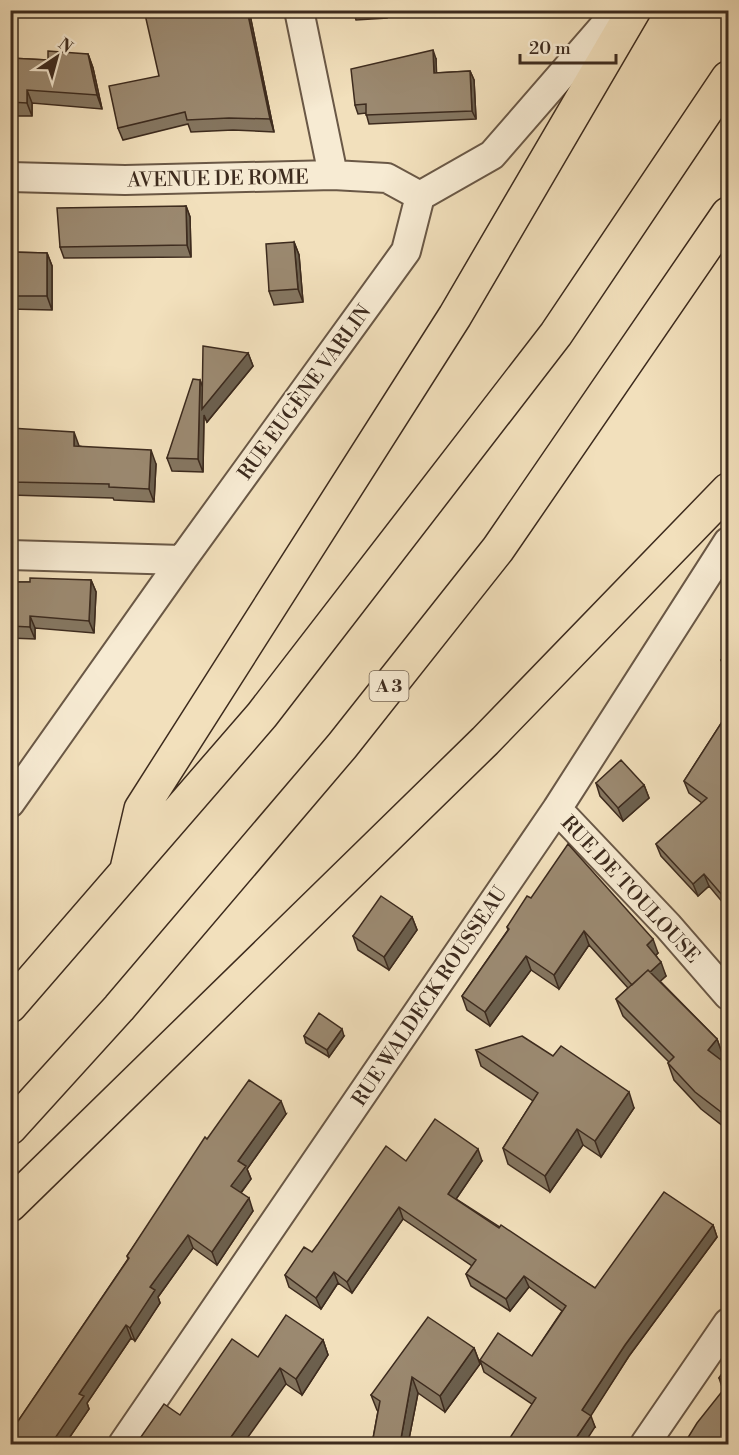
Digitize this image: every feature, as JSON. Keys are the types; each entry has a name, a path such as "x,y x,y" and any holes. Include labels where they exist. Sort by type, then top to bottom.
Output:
{"highway":[{"path":"125,876 141,809 455,316 634,10"},
{"path":"10,1006 125,876 262,715 556,333 729,78"},
{"name":"A 3","path":"10,1128 119,1008 342,746 498,549 729,214"},
{"path":"10,1205 485,741 729,490"}],"street":[{"path":"299,10 333,175"},
{"path":"420,196 492,155 618,10"},
{"name":"AVENUE DE ROME","path":"10,177 125,180 333,175 387,178 420,196"},
{"name":"RUE EUGÈNE VARLIN","path":"10,804 182,560 406,251 420,196"},
{"name":"RUE WALDECK ROUSSEAU","path":"123,1444 558,809 729,542"},
{"path":"10,555 182,560"},
{"name":"RUE DE TOULOUSE","path":"558,809 668,926 729,996"},
{"path":"645,1444 729,1323"}],"building":[{"path":"144,10 247,10 270,119 187,120 185,112 118,128 109,86 159,76"},
{"path":"433,50 434,73 470,71 472,111 366,115 366,104 355,105 351,69"},
{"path":"48,51 88,54 97,95 27,90 27,103 10,102 10,58 48,60"},
{"path":"186,206 187,245 60,247 57,208"},
{"path":"294,242 298,289 269,291 266,244"},
{"path":"10,252 47,253 47,296 10,296"},
{"path":"203,346 248,353 202,409"},
{"path":"193,379 200,380 198,459 167,458"},
{"path":"10,428 74,432 74,446 151,450 149,489 109,487 109,484 10,482"},
{"path":"30,578 91,580 89,621 30,616 30,627 10,626 10,582 30,582"},
{"path":"729,649 729,664 721,660"},
{"path":"729,711 729,903 704,874 693,884 656,844 707,798 684,781"},
{"path":"621,760 644,785 618,808 596,783"},
{"path":"568,844 653,939 647,945 661,962 650,972 648,970 632,985 584,931 554,975 526,956 485,1012 462,996 509,929 507,927 527,896 531,898"},
{"path":"381,896 412,917 384,957 353,936"},
{"path":"648,970 717,1039 708,1050 729,1066 729,1110 725,1115 695,1092 668,1063 674,1057 616,999"},
{"path":"319,1013 342,1029 327,1050 304,1036"},
{"path":"522,1036 553,1056 561,1046 629,1092 595,1141 577,1129 545,1176 503,1148 538,1093 476,1050"},
{"path":"249,1080 281,1101 238,1161 246,1166 231,1186 249,1198 212,1252 188,1235 150,1287 155,1290 130,1328 126,1325 79,1394 84,1396 51,1444 10,1444 10,1430 129,1258 127,1256 205,1137 207,1139"},
{"path":"729,1116 729,1130 723,1124"},
{"path":"435,1119 478,1149 448,1194 499,1228 501,1225 595,1288 664,1192 713,1225 625,1345 582,1410 591,1416 572,1444 506,1444 536,1398 480,1360 498,1333 532,1356 566,1306 524,1276 506,1299 466,1274 476,1260 399,1207 347,1282 334,1272 316,1298 285,1275 304,1247 312,1252 386,1146 406,1161"},
{"path":"286,1315 323,1340 296,1379 280,1368 226,1444 136,1444 164,1404 180,1415 232,1339 258,1357"},
{"path":"428,1317 474,1348 440,1396 412,1377 400,1444 372,1444 380,1401 371,1395"},
{"path":"729,1364 729,1444 684,1444 697,1423 728,1384 719,1378"}]}
